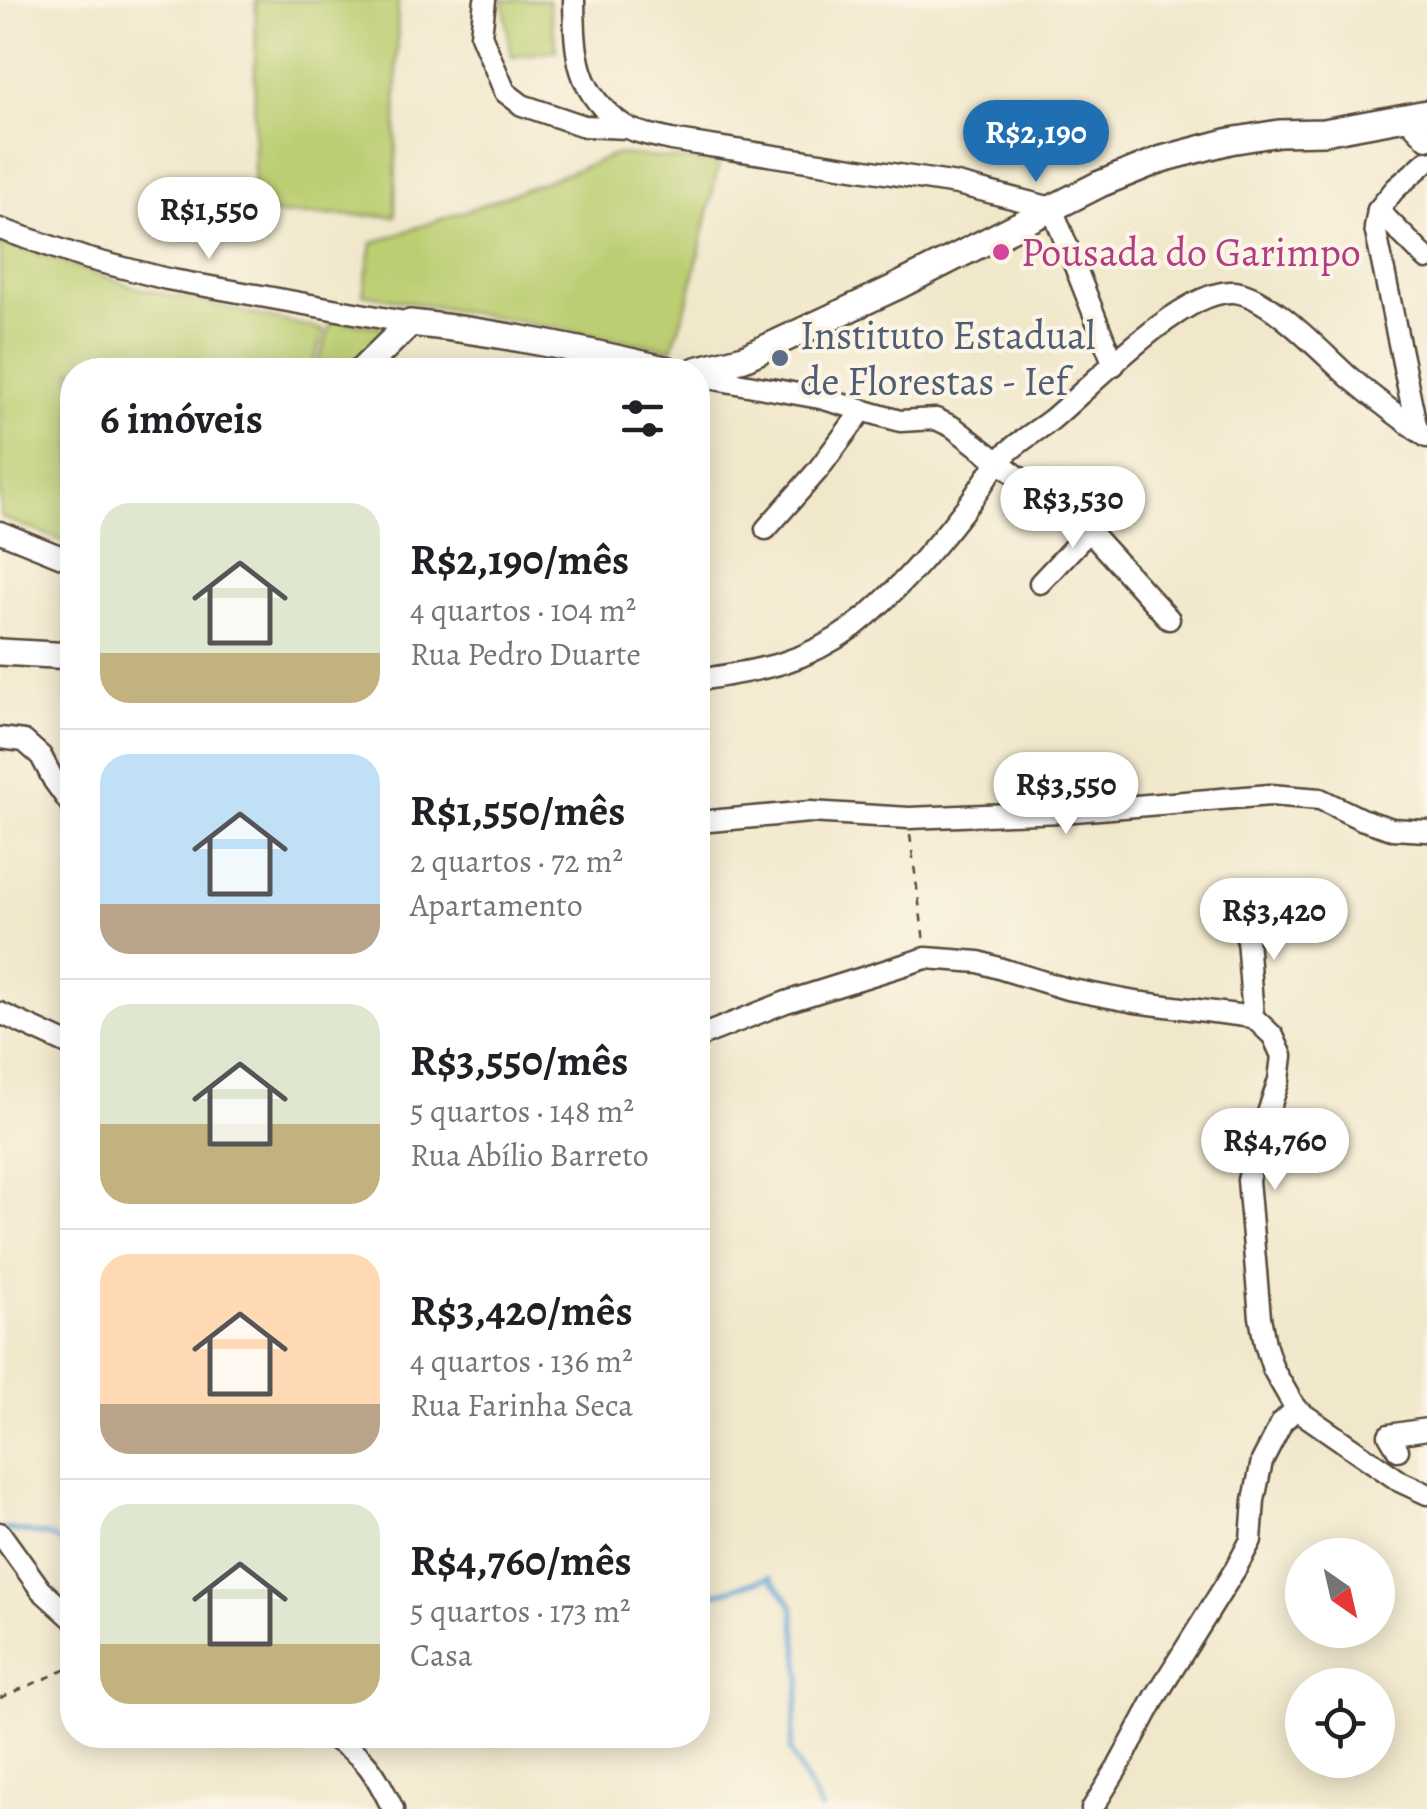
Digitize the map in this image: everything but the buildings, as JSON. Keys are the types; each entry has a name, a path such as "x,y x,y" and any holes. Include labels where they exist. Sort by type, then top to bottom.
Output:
{"street":[{"path":"485,0 481,35 506,92 522,105 584,126 627,128 671,140 958,184 1052,208"},
{"path":"574,0 578,69 595,100 627,128"},
{"path":"710,369 744,358 1100,184 1162,158 1278,133 1324,132 1422,119"},
{"path":"1422,433 1375,228 1378,210 1427,161"},
{"path":"1052,208 1114,365"},
{"path":"1378,210 1427,260"},
{"path":"0,229 85,258 167,279 617,358"},
{"path":"710,678 789,663 853,626 922,560 967,507 999,460 1158,326 1212,295 1236,292 1281,316 1349,377 1422,433"},
{"path":"375,358 410,324"},
{"path":"710,375 776,388 900,421 936,420 953,427 1090,531 1168,619"},
{"path":"766,530 862,411"},
{"path":"1040,583 1090,531"},
{"path":"0,532 60,557"},
{"path":"0,652 60,655"},
{"path":"0,738 24,741 41,756 60,789"},
{"path":"710,821 810,812 909,818 1062,812 1270,795 1320,799 1392,829 1427,831"},
{"path":"1245,912 1253,1017"},
{"path":"710,1031 786,1002 926,958 978,962 1066,989 1135,1002 1253,1017 1272,1036 1282,1056 1279,1080 1248,1180 1265,1344 1272,1369 1296,1409 1401,1482 1427,1494"},
{"path":"0,1013 60,1040"},
{"path":"1092,1809 1156,1696 1236,1568 1250,1540 1262,1461 1282,1422 1296,1409"},
{"path":"1394,1442 1427,1429"},
{"path":"3,1538 41,1590 60,1607"},
{"path":"351,1748 366,1762 393,1809"}],"path":[{"path":"909,818 926,958"},
{"path":"0,1698 60,1672"}],"green space":[{"path":"256,0 398,0 395,216 253,214"},
{"path":"503,0 548,0 557,50 512,57"},
{"path":"617,154 719,163 689,297 672,349 363,294 372,243"},
{"path":"0,240 134,287 324,330 315,358 60,358 60,540 0,517"},
{"path":"332,320 389,328 360,358 320,358"}],"waterway":[{"path":"4,1529 47,1535 60,1541"},
{"path":"710,1595 770,1577 793,1606 801,1679 790,1751 821,1809"}],"place":[{"name":"Pousada do Garimpo","path":"1001,252"},
{"name":"Instituto Estadual de Florestas - Ief","path":"780,358"}]}
